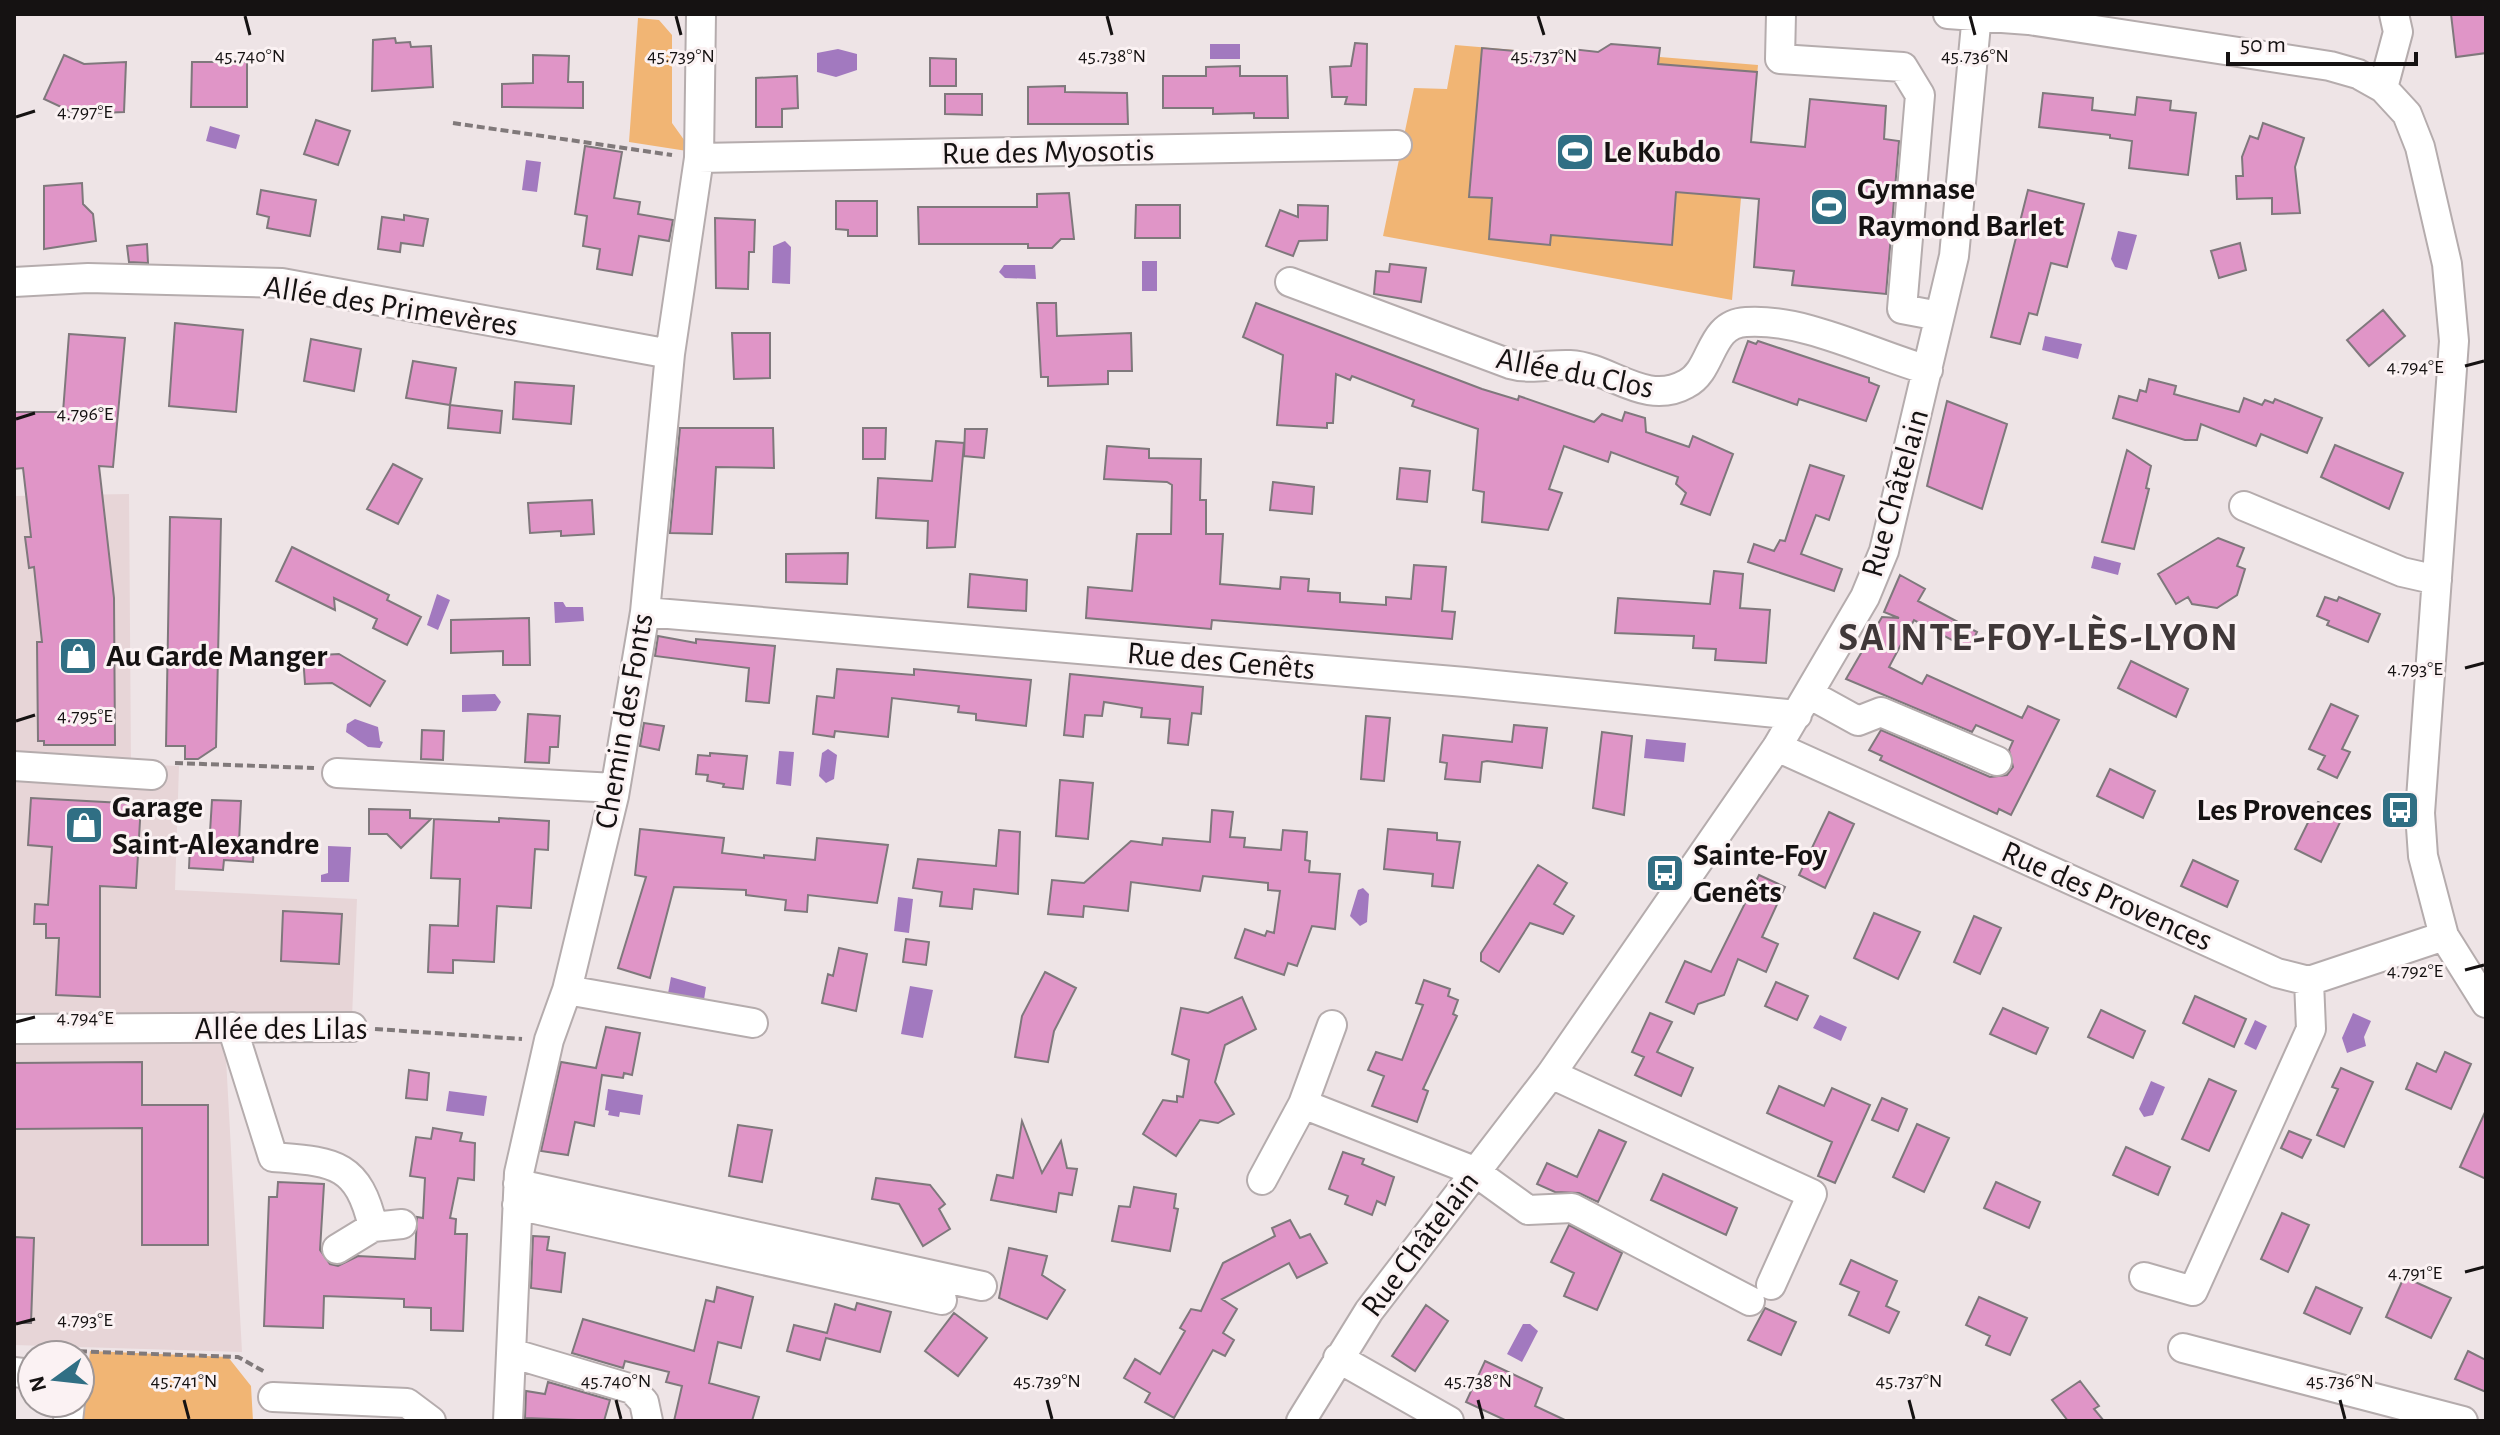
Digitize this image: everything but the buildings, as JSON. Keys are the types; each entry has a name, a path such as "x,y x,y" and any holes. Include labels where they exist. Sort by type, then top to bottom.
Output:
{"street":[{"name":"Chemin des Fonts","path":"508,1421 518,1194 549,1040 567,990 615,788 645,612 670,354 699,158 701,14"},
{"path":"1781,14 1780,59 1903,67 1920,95 1902,309 1939,316"},
{"path":"1948,14 2029,20 2296,58 2358,74 2383,88 2407,114 2420,147 2452,300 2454,341 2420,813 2423,856 2444,936 2486,1003"},
{"path":"2383,88 2398,32 2394,14"},
{"name":"Rue Châtelain","path":"1301,1421 1338,1358 1474,1171 1551,1074 1777,747 1865,597 1884,551 1954,256 1977,15"},
{"name":"Rue des Myosotis","path":"699,158 1397,145"},
{"name":"Allée des Primevères","path":"14,282 88,278 282,283 670,354"},
{"name":"Allée du Clos","path":"1290,282 1510,364 1529,369 1571,365 1660,393 1687,384 1700,373 1718,336 1743,322 1785,323 1928,370"},
{"path":"2244,506 2402,572 2437,580"},
{"name":"Rue des Genêts","path":"645,612 1465,682 1803,704"},
{"path":"1803,704 1858,721 1881,712 1997,761"},
{"name":"Rue des Provences","path":"1777,747 2277,973 2309,981"},
{"path":"14,766 152,775"},
{"path":"337,773 615,788"},
{"path":"2144,1277 2193,1291 2311,1029 2309,981 2444,936"},
{"path":"567,990 753,1023"},
{"path":"1262,1180 1303,1104 1332,1025"},
{"path":"232,1027 273,1157 333,1163 351,1178 368,1207 373,1227"},
{"name":"Allée des Lilas","path":"14,1029 352,1027"},
{"path":"1303,1104 1474,1171 1528,1210 1572,1208 1760,1293 1812,1194 1551,1074"},
{"path":"518,1194 982,1286"},
{"path":"518,1194 942,1300"},
{"path":"337,1249 373,1227 402,1224"},
{"path":"2183,1348 2463,1421"},
{"path":"511,1353 632,1389 644,1402 648,1421"},
{"path":"1338,1358 1449,1421"},
{"path":"273,1397 407,1403 431,1421"}],"path":[{"path":"453,123 699,158"},
{"path":"152,775 174,763 323,768 337,773"},
{"name":"Allée des Lilas","path":"352,1027 549,1040"},
{"path":"96,1362 238,1357 264,1369 273,1397"}],"shaded area":[{"path":"638,18 659,20 672,35 672,123 687,144 687,151 629,142"},
{"path":"1210,44 1240,44 1240,59 1210,59"},
{"name":"Le Kubdo","path":"1611,44 1660,48 1660,57 1758,65 1746,198 1741,198 1732,300 1383,236 1414,88 1447,89 1455,45 1571,55 1572,49 1604,52 1610,58"},
{"path":"838,49 857,54 857,70 836,77 817,72 817,53"},
{"path":"210,126 240,135 236,149 206,141"},
{"path":"526,160 541,162 537,192 522,190"},
{"path":"2118,231 2137,235 2127,270 2115,267 2111,259"},
{"path":"785,241 791,247 790,284 772,283 773,246"},
{"path":"1142,261 1157,261 1157,291 1142,291"},
{"path":"1004,265 1035,265 1036,279 1005,278 999,272"},
{"path":"2045,336 2082,344 2078,359 2042,350"},
{"path":"129,494 131,764 179,766 175,890 357,899 351,1041 225,1040 242,1352 96,1348 96,1339 16,1339 14,1345 14,496"},
{"path":"2094,556 2121,563 2118,575 2091,568"},
{"path":"437,594 450,600 438,630 427,625"},
{"path":"554,602 563,602 566,607 583,607 584,621 555,623"},
{"path":"495,694 501,702 496,711 462,712 462,695"},
{"path":"355,719 378,727 380,741 383,742 380,748 368,747 346,732 347,724"},
{"path":"1646,739 1686,743 1684,762 1644,758"},
{"path":"828,749 837,755 834,779 826,783 819,776 822,753"},
{"path":"779,751 794,752 791,786 776,784"},
{"path":"328,846 351,847 349,882 321,882 321,875 328,873"},
{"path":"1363,888 1369,894 1367,922 1360,926 1350,916 1358,890"},
{"path":"898,897 913,899 909,933 894,931"},
{"path":"671,977 706,987 703,1006 667,999"},
{"path":"910,986 933,990 923,1038 901,1034"},
{"path":"2353,1013 2371,1021 2364,1037 2366,1046 2347,1053 2342,1038"},
{"path":"1820,1015 1847,1027 1841,1041 1813,1028"},
{"path":"2255,1020 2267,1026 2256,1050 2244,1044"},
{"path":"2151,1081 2165,1087 2153,1115 2144,1117 2139,1109"},
{"path":"608,1089 643,1095 640,1115 620,1112 619,1117 608,1115 609,1111 605,1110"},
{"path":"449,1091 487,1096 484,1116 446,1111"},
{"path":"1523,1324 1530,1324 1538,1331 1522,1362 1507,1354"},
{"path":"96,1351 228,1357 251,1386 253,1421 83,1421 96,1419"}],"place":[{"name":"Le Kubdo","path":"1575,152"},
{"name":"Gymnase Raymond Barlet","path":"1829,207"},
{"name":"Au Garde Manger","path":"78,656"},
{"name":"Les Provences","path":"2400,810"},
{"name":"Garage Saint-Alexandre","path":"84,825"},
{"name":"Sainte-Foy Genêts","path":"1665,873"}],"district":[{"name":"SAINTE-FOY-LÈS-LYON","path":"2039,638"}]}
